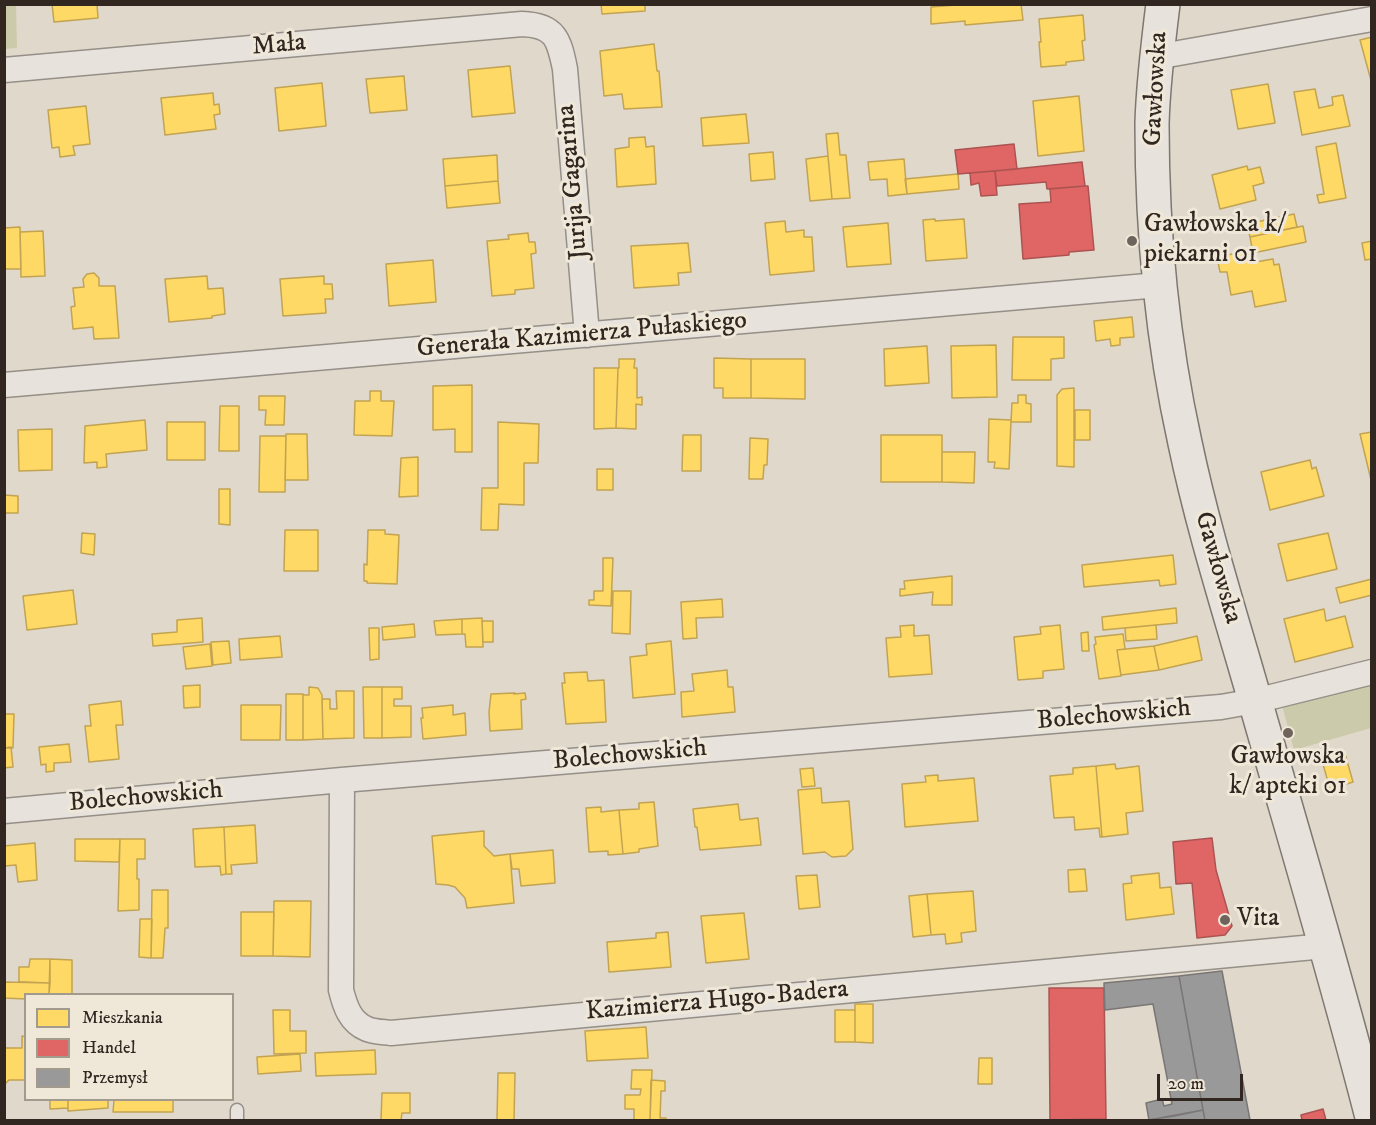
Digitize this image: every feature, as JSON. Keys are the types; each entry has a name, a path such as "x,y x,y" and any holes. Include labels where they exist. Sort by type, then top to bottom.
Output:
{"street":[{"name":"Gawłowska","path":"1163,4 1156,57 1152,123 1159,285 1169,358 1185,442 1206,530 1325,946 1371,1117"},
{"path":"1156,57 1371,19"},
{"name":"Mała","path":"4,70 522,24 536,24 552,32"},
{"name":"Jurija Gagarina","path":"552,32 558,41 565,69 587,335"},
{"name":"Generała Kazimierza Pułaskiego","path":"4,385 1159,285"},
{"name":"Bolechowskich","path":"4,811 342,780 1209,708 1255,701 1371,672"},
{"name":"Kazimierza Hugo-Badera","path":"342,780 341,990 346,1010 354,1021 367,1029 391,1033 1325,946"}],"green space":[{"path":"5,4 16,5 17,48 5,49"},
{"path":"1371,683 1371,728 1294,750 1282,705"}],"building: Mieszkania":[{"path":"52,4 97,4 98,18 54,22"},
{"path":"601,4 645,4 645,11 602,14"},
{"path":"1021,4 1023,20 965,25 965,21 931,24 931,7"},
{"path":"1083,15 1084,60 1066,62 1066,65 1041,67 1039,19"},
{"path":"1372,37 1372,84 1360,40"},
{"path":"654,44 662,107 624,109 622,94 604,96 600,51"},
{"path":"510,66 515,113 472,117 468,70"},
{"path":"404,76 407,110 370,113 366,79"},
{"path":"322,83 326,126 279,131 275,88"},
{"path":"1268,84 1275,123 1238,129 1231,90"},
{"path":"1315,89 1319,108 1333,105 1332,97 1343,95 1350,126 1302,135 1294,92"},
{"path":"213,93 214,105 219,104 220,114 214,115 216,129 165,135 161,98"},
{"path":"1079,96 1084,151 1038,156 1033,101"},
{"path":"86,106 90,144 73,146 75,155 60,157 59,147 52,148 48,110"},
{"path":"746,114 749,143 703,146 701,118"},
{"path":"838,133 840,155 846,155 850,198 832,199 826,134"},
{"path":"645,137 646,147 654,146 656,184 617,187 615,149 629,147 629,138"},
{"path":"1336,143 1346,198 1319,203 1317,195 1324,194 1316,147"},
{"path":"773,152 775,179 751,181 749,154"},
{"path":"497,155 498,181 445,186 443,159"},
{"path":"828,156 832,199 810,201 806,159"},
{"path":"904,159 907,194 888,196 887,179 870,180 868,162"},
{"path":"1247,166 1248,170 1260,167 1264,183 1253,186 1256,200 1220,209 1212,175"},
{"path":"958,174 959,189 907,194 905,179"},
{"path":"498,181 500,203 447,208 445,186"},
{"path":"1294,214 1297,227 1250,237 1247,224"},
{"path":"935,219 935,221 964,219 967,258 926,261 923,220"},
{"path":"785,221 786,232 804,230 804,237 812,237 814,271 770,275 765,223"},
{"path":"888,223 891,264 847,267 843,227"},
{"path":"1303,226 1306,242 1253,253 1250,237"},
{"path":"20,227 21,269 4,269 4,228"},
{"path":"43,231 45,276 21,277 20,232"},
{"path":"528,233 529,242 535,242 536,253 531,254 534,288 515,290 515,294 492,296 487,241 509,239 508,235"},
{"path":"1372,241 1372,259 1365,260 1362,243"},
{"path":"688,243 691,272 678,273 679,285 634,288 631,246"},
{"path":"1248,251 1250,263 1273,259 1274,265 1279,264 1286,301 1255,307 1252,291 1231,295 1227,272 1220,272 1217,257"},
{"path":"433,260 436,302 389,306 386,264"},
{"path":"94,273 99,278 99,286 115,286 119,338 94,339 93,327 73,329 71,307 75,306 73,288 84,287 83,279 87,274"},
{"path":"207,276 208,289 223,288 225,314 212,316 212,318 169,322 165,279"},
{"path":"324,276 324,284 332,284 333,299 325,299 326,313 283,316 280,279"},
{"path":"1132,317 1134,337 1120,338 1120,345 1111,346 1110,339 1096,341 1094,321"},
{"path":"1013,337 1064,337 1064,358 1051,359 1051,380 1012,380"},
{"path":"996,345 997,397 952,398 951,346"},
{"path":"927,346 929,383 885,386 884,349"},
{"path":"714,358 751,359 751,398 723,398 723,388 714,388"},
{"path":"619,359 635,359 637,398 642,397 642,405 636,404 636,429 616,428"},
{"path":"751,359 805,359 805,399 751,398"},
{"path":"594,368 618,368 616,428 594,429"},
{"path":"472,385 472,452 455,452 455,429 433,430 433,386"},
{"path":"1074,388 1074,467 1057,466 1057,395 1062,389"},
{"path":"370,391 381,391 381,401 394,401 392,436 354,435 355,401 370,401"},
{"path":"1018,395 1026,395 1026,403 1031,404 1031,422 1011,422 1012,403 1018,403"},
{"path":"259,396 285,396 284,425 265,425 266,410 259,410"},
{"path":"220,406 239,406 239,451 219,451"},
{"path":"1075,410 1090,410 1090,440 1075,440"},
{"path":"989,419 1011,420 1009,469 994,468 995,462 988,462"},
{"path":"145,420 147,450 106,454 107,467 97,468 97,462 84,463 85,426"},
{"path":"167,422 205,422 205,460 167,460"},
{"path":"498,422 539,424 538,463 524,463 524,505 499,504 498,530 481,530 482,488 498,488"},
{"path":"52,429 52,470 19,471 18,430"},
{"path":"1372,432 1372,484 1360,434"},
{"path":"286,434 307,434 308,480 285,480"},
{"path":"683,435 701,435 701,471 682,471"},
{"path":"881,435 942,435 942,482 881,482"},
{"path":"260,436 286,436 285,492 259,492"},
{"path":"750,438 768,439 767,465 764,465 763,479 749,479"},
{"path":"942,452 975,452 974,483 942,482"},
{"path":"418,457 418,496 399,497 401,458"},
{"path":"1310,460 1312,469 1316,467 1324,496 1270,510 1261,472"},
{"path":"597,469 613,469 613,490 597,490"},
{"path":"219,489 230,489 230,525 219,524"},
{"path":"4,495 18,496 18,513 5,513"},
{"path":"285,530 318,530 318,571 284,571"},
{"path":"368,530 385,530 385,534 399,535 397,584 364,581"},
{"path":"82,533 95,534 94,555 81,553"},
{"path":"1328,533 1337,569 1287,581 1278,544"},
{"path":"1173,555 1176,584 1160,586 1159,580 1084,587 1082,565"},
{"path":"603,558 613,558 611,606 589,605 589,600 594,600 594,591 603,591"},
{"path":"952,576 952,605 932,605 933,592 900,596 900,589 905,589 904,581"},
{"path":"1372,579 1372,595 1340,603 1336,588"},
{"path":"73,590 77,624 27,630 23,596"},
{"path":"613,591 631,591 630,634 612,633"},
{"path":"722,599 723,617 696,618 697,638 683,639 681,602"},
{"path":"1176,608 1177,623 1103,630 1102,617"},
{"path":"1324,609 1326,621 1345,616 1353,647 1295,662 1284,619"},
{"path":"202,618 203,642 153,646 152,634 177,632 177,620"},
{"path":"482,618 483,647 466,647 465,634 462,634 462,619"},
{"path":"462,619 462,634 436,635 434,621"},
{"path":"482,621 493,621 493,642 483,642"},
{"path":"414,624 415,637 383,640 382,627"},
{"path":"914,625 914,636 929,635 932,674 889,677 886,638 901,637 900,626"},
{"path":"1060,625 1064,669 1043,671 1043,678 1018,680 1014,637 1041,634 1040,627"},
{"path":"1156,625 1157,639 1126,641 1125,628"},
{"path":"369,628 379,628 379,659 370,660"},
{"path":"1088,632 1089,651 1082,651 1081,633"},
{"path":"1123,634 1125,649 1117,650 1121,676 1099,679 1095,637"},
{"path":"280,636 282,657 240,660 239,639"},
{"path":"1197,636 1202,660 1159,670 1154,646"},
{"path":"229,641 231,663 213,665 211,642"},
{"path":"671,641 675,694 633,698 630,657 647,655 646,644"},
{"path":"210,644 212,666 186,669 183,647"},
{"path":"1154,646 1159,670 1121,675 1117,650"},
{"path":"727,670 728,687 733,687 735,712 682,717 681,692 694,691 692,674"},
{"path":"587,672 588,681 604,680 606,722 566,724 562,683 565,683 564,673"},
{"path":"200,685 200,707 184,708 183,686"},
{"path":"309,687 318,688 322,695 323,739 303,740 303,695 309,695"},
{"path":"363,687 382,687 382,738 364,738"},
{"path":"382,687 402,687 402,699 394,699 394,706 411,706 411,737 382,738"},
{"path":"336,691 354,691 354,738 323,739 322,699 330,699 330,709 337,709"},
{"path":"525,693 526,699 521,700 522,729 490,731 491,694"},
{"path":"286,694 303,694 303,740 286,740"},
{"path":"121,701 123,725 116,725 119,759 89,762 85,726 91,726 89,705"},
{"path":"241,705 281,705 280,740 241,740"},
{"path":"453,705 453,715 465,713 466,735 423,739 422,708"},
{"path":"4,714 14,714 13,748 4,748"},
{"path":"69,744 71,762 54,763 54,771 46,772 46,764 41,765 39,747"},
{"path":"11,747 13,767 4,768 4,748"},
{"path":"1344,750 1353,782 1330,789 1321,757"},
{"path":"1115,764 1116,769 1139,766 1143,811 1126,813 1128,834 1102,837 1096,766"},
{"path":"1096,766 1102,837 1100,837 1099,828 1075,830 1074,817 1054,818 1050,776 1073,774 1073,768"},
{"path":"813,768 815,786 802,787 800,769"},
{"path":"938,775 938,781 974,778 978,821 905,827 902,784 926,782 925,776"},
{"path":"821,788 822,803 849,801 853,849 846,856 832,857 825,852 803,854 798,790"},
{"path":"654,802 658,846 623,854 619,810 639,809 639,803"},
{"path":"738,804 740,820 758,818 761,845 700,850 693,809"},
{"path":"601,807 601,812 619,810 623,854 608,855 608,851 589,852 586,808"},
{"path":"255,825 257,863 231,865 232,874 226,874 224,827"},
{"path":"224,827 226,874 221,875 220,866 195,867 193,829"},
{"path":"484,831 484,846 494,856 510,854 514,903 467,908 465,898 455,887 436,884 432,836"},
{"path":"75,839 120,839 119,862 75,861"},
{"path":"120,839 145,839 145,859 137,859 139,910 118,911"},
{"path":"35,843 37,880 18,882 16,865 4,866 4,846"},
{"path":"553,850 555,883 521,886 519,869 512,869 510,854"},
{"path":"1085,869 1087,891 1069,892 1068,870"},
{"path":"1159,873 1160,888 1171,887 1174,914 1126,920 1123,884 1132,883 1131,876"},
{"path":"817,875 820,907 799,909 796,876"},
{"path":"152,890 168,890 168,928 165,928 163,958 151,958"},
{"path":"973,891 976,931 961,933 962,942 946,944 945,934 931,935 927,894"},
{"path":"927,894 931,935 913,937 909,896"},
{"path":"274,901 311,901 310,957 273,956"},
{"path":"241,912 274,912 273,956 241,956"},
{"path":"744,913 749,959 706,963 701,916"},
{"path":"140,919 152,919 151,958 139,957"},
{"path":"668,932 671,967 609,972 607,942 656,938 656,933"},
{"path":"30,959 50,959 50,983 19,982 19,967 29,967"},
{"path":"50,959 72,960 72,993 49,993"},
{"path":"4,982 50,983 49,993 24,993 24,999 4,998"},
{"path":"855,1004 873,1004 873,1043 855,1042"},
{"path":"273,1010 290,1010 290,1031 306,1031 306,1053 274,1054"},
{"path":"835,1010 855,1010 855,1042 835,1042"},
{"path":"646,1027 648,1058 587,1061 585,1031"},
{"path":"22,1036 24,1036 24,1080 9,1080 4,1085 4,1048 22,1048"},
{"path":"375,1050 376,1074 316,1076 315,1053"},
{"path":"300,1054 301,1071 258,1074 257,1057"},
{"path":"979,1058 992,1058 992,1084 978,1084"},
{"path":"632,1070 652,1070 650,1120 634,1120 634,1109 625,1109 625,1095 640,1095 641,1089 631,1089"},
{"path":"498,1073 515,1073 514,1120 497,1120"},
{"path":"651,1080 665,1081 665,1091 661,1091 660,1118 666,1118 666,1120 650,1120"},
{"path":"382,1093 410,1093 410,1113 402,1113 401,1120 381,1120"},
{"path":"50,1101 68,1101 68,1108 50,1109"},
{"path":"68,1101 108,1101 108,1108 68,1111"},
{"path":"114,1101 173,1101 173,1112 113,1112"}],"building: Handel":[{"path":"1014,144 1017,169 958,174 955,150"},
{"path":"1082,162 1085,186 1047,189 1046,182 997,186 995,171"},
{"path":"995,171 997,195 981,196 979,183 971,185 970,173"},
{"path":"1088,186 1094,250 1069,252 1069,255 1023,259 1019,204 1051,202 1050,189"},
{"path":"1212,838 1216,870 1232,926 1225,935 1197,938 1192,883 1176,884 1173,842"},
{"path":"1049,988 1104,988 1106,1119 1050,1120"},
{"path":"1323,1109 1326,1120 1302,1120 1301,1115"}],"building: Przemysł":[{"path":"1222,971 1250,1120 1205,1120 1203,1110 1179,976"},
{"path":"1179,976 1203,1110 1149,1120 1146,1103 1162,1099 1164,1106 1172,1104 1153,1004 1105,1010 1104,983"},
{"path":"1203,1110 1205,1120 1148,1120 1174,1116"}],"place":[{"name":"Gawłowska k/ piekarni 01","path":"1132,241"},
{"name":"Gawłowska k/ apteki 01","path":"1288,733"},
{"name":"Vita","path":"1225,920"}]}
